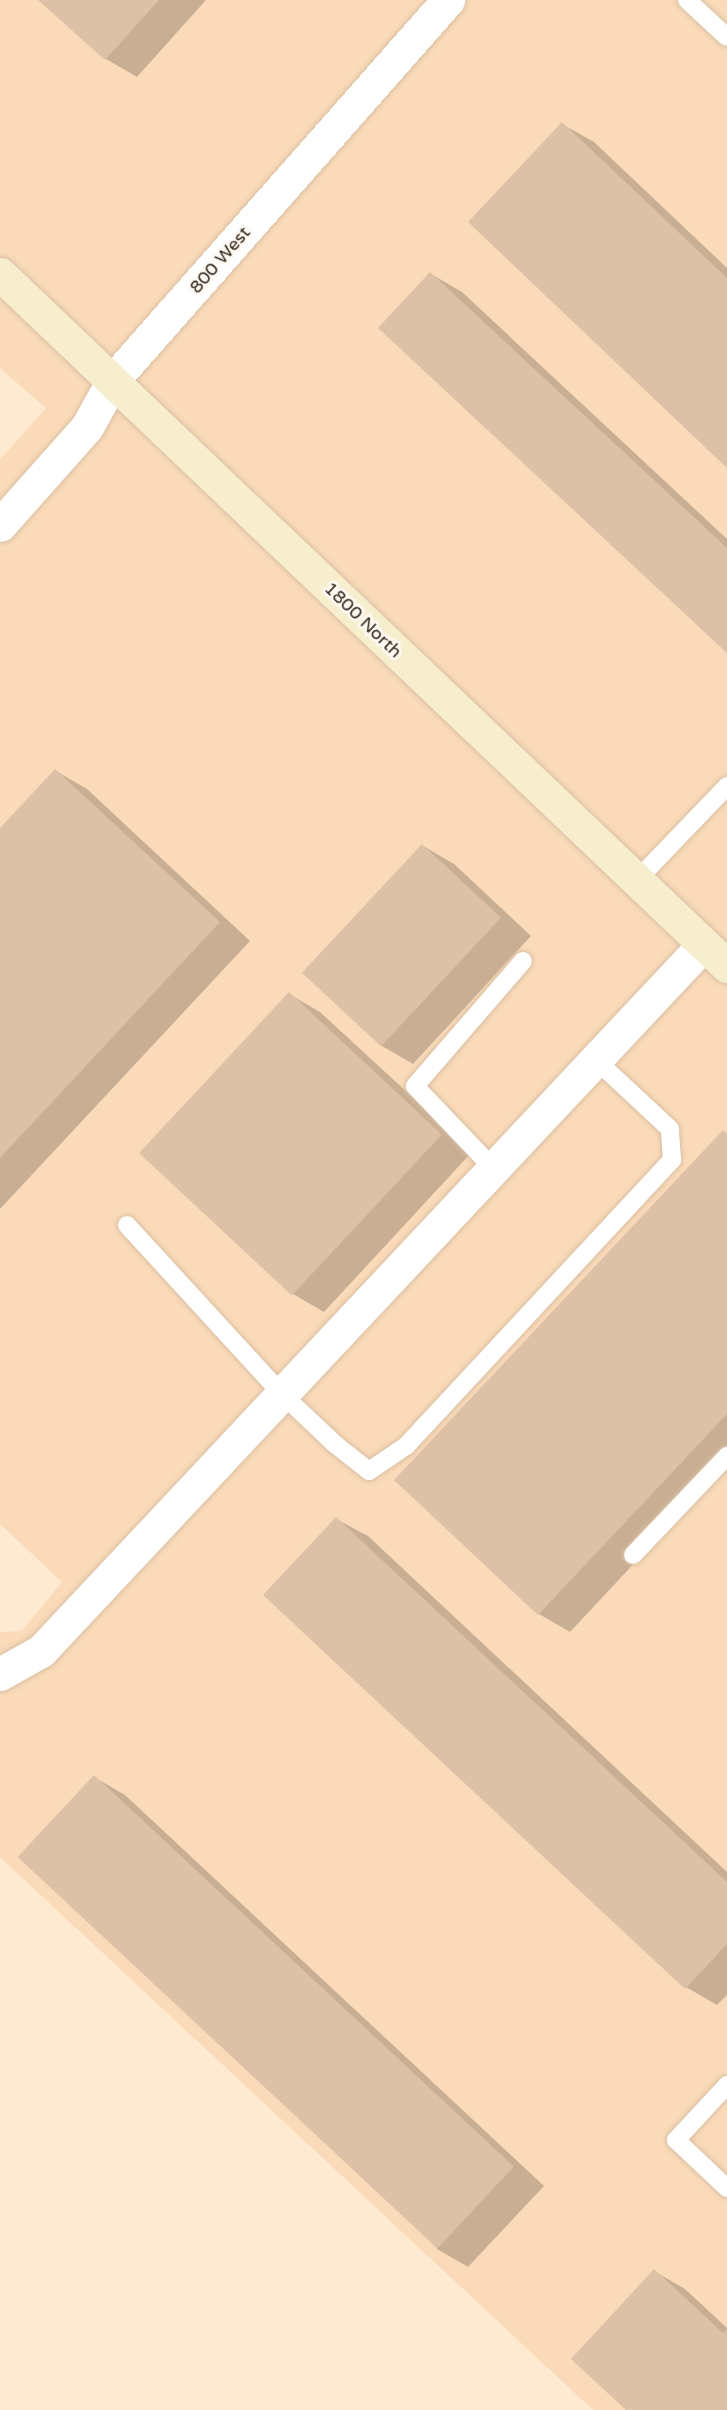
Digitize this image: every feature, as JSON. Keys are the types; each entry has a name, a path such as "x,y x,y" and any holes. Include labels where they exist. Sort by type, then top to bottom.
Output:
{"street":[{"name":"800 West","path":"0,525 87,427 113,380 448,0"},
{"name":"1800 North","path":"0,274 716,955"},
{"path":"0,1674 41,1651 596,1060 716,955"}],"lane":[{"path":"687,0 727,37"},
{"path":"636,881 727,786"},
{"path":"494,1168 415,1086 524,961"},
{"path":"127,1225 282,1394 336,1446 369,1471 406,1446 672,1160 670,1130 596,1060"},
{"path":"633,1555 727,1456"},
{"path":"727,2085 676,2140 727,2188"}],"shaded area":[{"path":"0,0 727,0 727,2410 593,2410 0,1857 0,1632 22,1631 62,1582 0,1524 0,460 46,408 0,368"}],"building":[{"path":"38,0 159,0 105,60"},
{"path":"562,122 727,278 727,468 468,222"},
{"path":"430,272 727,548 727,653 378,328"},
{"path":"55,769 220,922 0,1158 0,828"},
{"path":"422,844 501,918 381,1046 302,973"},
{"path":"289,992 442,1135 292,1295 139,1153"},
{"path":"723,1130 727,1134 727,1414 538,1615 394,1480"},
{"path":"336,1517 727,1882 727,1944 685,1989 263,1595"},
{"path":"94,1775 514,2166 437,2248 18,1857"},
{"path":"654,2269 723,2333 727,2329 727,2410 626,2410 571,2359"}]}
